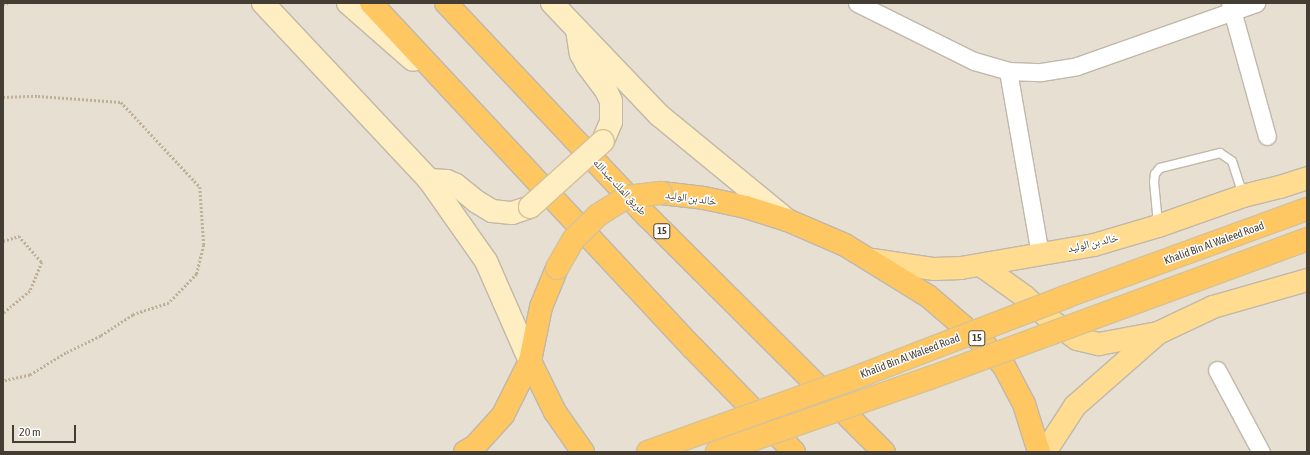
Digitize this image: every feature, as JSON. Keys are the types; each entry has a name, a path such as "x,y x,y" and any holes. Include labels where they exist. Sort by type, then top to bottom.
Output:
{"highway":[{"path":"371,3 692,347 794,452"},
{"name":"طريق الملك عبدالله","path":"446,3 648,217 884,452"},
{"name":"خالد بن الوليد","path":"465,452 475,446 503,415 530,361 541,307 557,268 574,239 598,215 627,197 662,193 704,198 739,206 787,220 845,245 872,260 928,296 985,345 1004,366 1024,404 1039,452"},
{"name":"Khalid Bin Al Waleed Road","path":"648,452 844,382 1065,297 1307,209"},
{"path":"717,452 930,378 1307,239"},
{"path":"530,361 555,412 583,452"}],"main road":[{"path":"263,3 429,180 486,261 530,361"},
{"path":"348,3 474,114"},
{"path":"552,3 659,116 787,220"},
{"path":"429,180 447,181 456,185 476,202 492,211 512,213 530,207 603,141 611,122 611,101 584,59 578,41 577,29"},
{"name":"خالد بن الوليد","path":"872,260 934,268 961,268 982,266 1094,245 1158,226 1243,196 1280,187 1307,178"},
{"path":"982,266 1024,296 1053,322 1077,339 1099,344 1158,333 1213,307 1307,280"},
{"path":"1046,452 1075,406 1158,333"}],"street":[{"path":"858,3 974,61 1008,71 1041,72 1077,66 1232,7 1256,3"},
{"path":"1232,7 1267,136"},
{"path":"1008,71 1040,254"},
{"path":"1217,370 1260,452"}],"lane":[{"path":"1158,226 1154,182 1155,174 1160,168 1220,153 1232,161 1243,196"}],"path":[{"path":"3,4 8,3"},
{"path":"3,97 52,96 120,102 200,187 204,245 197,274 169,304 133,315 101,336 66,353 30,375 3,382"},
{"path":"3,240 19,236 42,262 30,291 3,314"}],"shaded area":[{"path":"3,3 1307,3 1307,452 3,452"}]}
